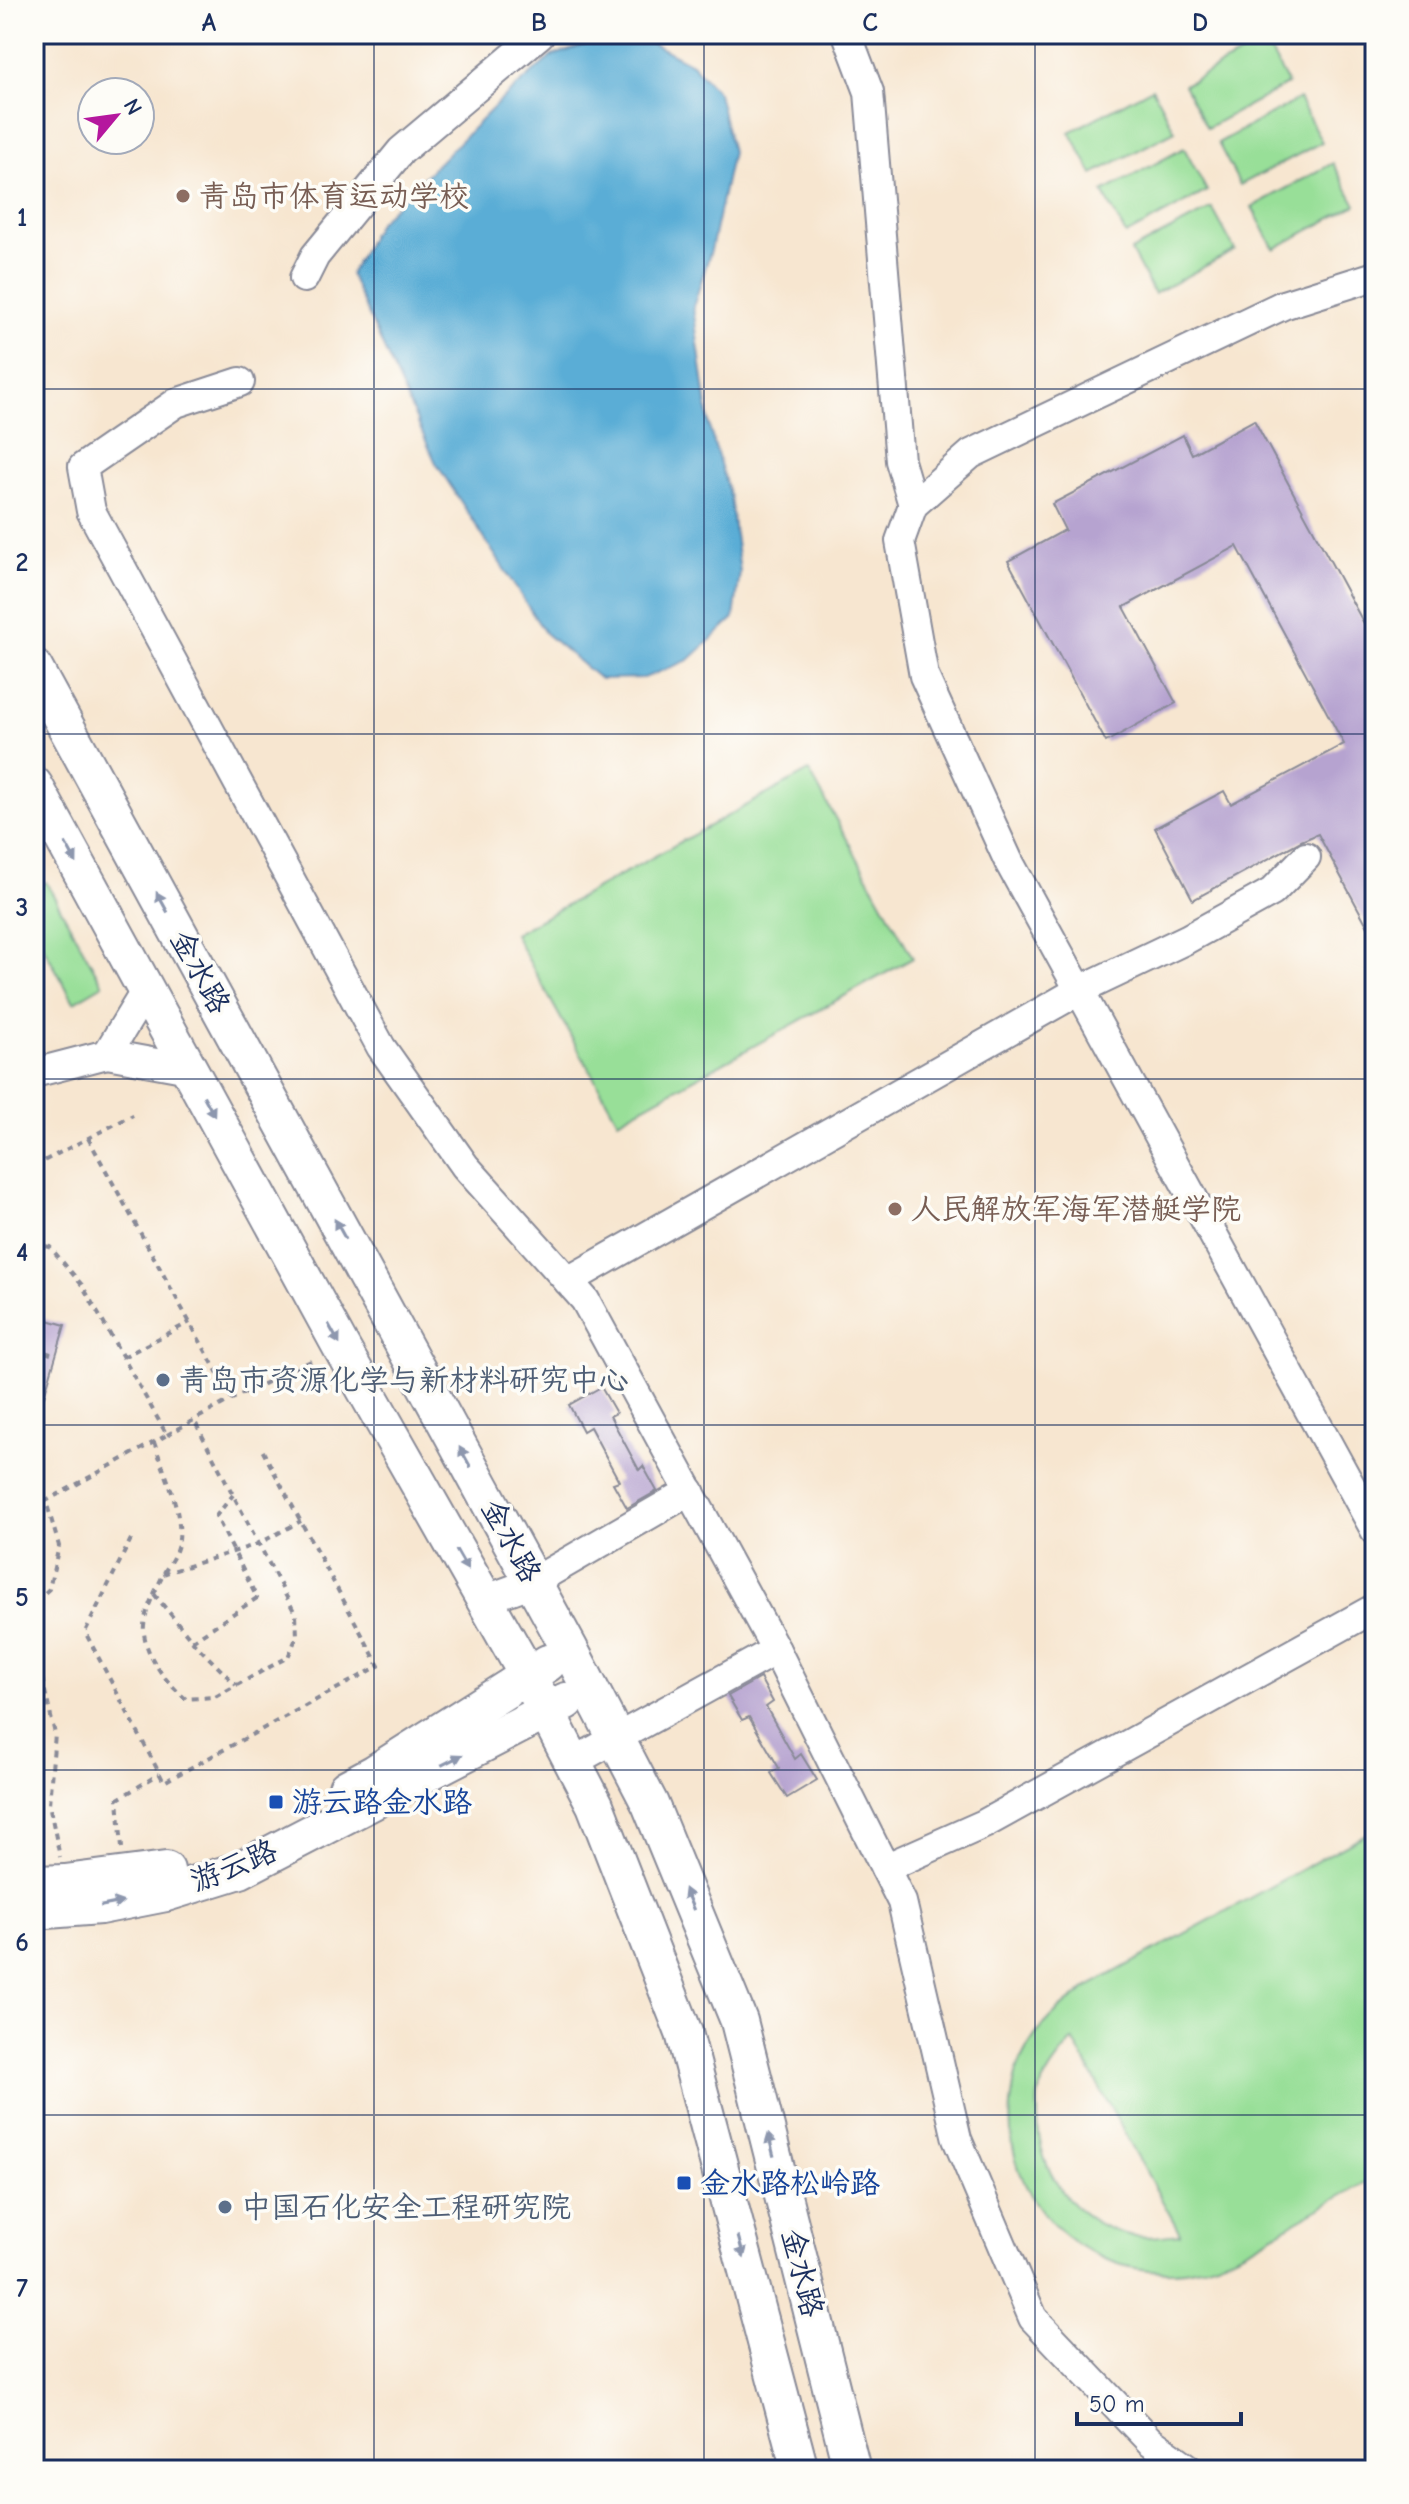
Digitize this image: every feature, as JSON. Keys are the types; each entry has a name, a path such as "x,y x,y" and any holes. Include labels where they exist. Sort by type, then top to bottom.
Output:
{"main road":[{"name":"金水路","path":"34,668 569,1648 650,1804 739,2021 852,2470"},
{"name":"金水路","path":"34,785 341,1347 528,1676 595,1805 684,2033 800,2470"},
{"name":"游云路","path":"49,1883 169,1869 224,1852 375,1773 569,1648"},
{"name":"游云路","path":"34,1911 127,1901 166,1893 240,1870 590,1688"}],"street":[{"path":"304,278 315,256 401,151 540,34"},
{"path":"847,34 869,92 900,461 913,505"},
{"path":"1375,276 1283,305 971,454 913,505 900,541 924,676 1009,862 1375,1530"},
{"path":"240,382 176,403 83,467 91,511 381,1047 465,1166 585,1300 776,1650 902,1902 957,2139 1033,2318 1150,2441 1191,2470"},
{"path":"568,1281 1080,990 1187,939 1272,892 1306,857"},
{"path":"107,1054 146,990"},
{"path":"34,1073 107,1054 189,1069"},
{"path":"484,1600 533,1582 690,1491"},
{"path":"885,1868 984,1824 1375,1608"},
{"path":"573,1762 776,1650"}],"path":[{"path":"34,1166 133,1115"},
{"path":"88,1138 232,1399"},
{"path":"34,1244 50,1247 82,1285 167,1435"},
{"path":"123,1357 190,1322"},
{"path":"46,1501 232,1399 341,1347"},
{"path":"34,1349 51,1354"},
{"path":"154,1442 172,1492 178,1522 178,1547 154,1594 144,1631 150,1652 169,1685 186,1699 215,1697 288,1657 297,1636 296,1615 194,1420"},
{"path":"131,1539 85,1632 164,1782 379,1666 260,1446"},
{"path":"34,1488 46,1501 59,1546 49,1589 34,1603"},
{"path":"192,1641 257,1598 216,1516 233,1495"},
{"path":"163,1574 258,1544 301,1521"},
{"path":"154,1594 192,1641 236,1685"},
{"path":"34,1644 55,1734 49,1804 49,1883"},
{"path":"124,1876 118,1799 159,1774"}],"green space":[{"path":"1265,41 1288,84 1207,128 1184,85"},
{"path":"1152,88 1175,131 1093,174 1070,132"},
{"path":"1299,99 1322,142 1240,185 1218,143"},
{"path":"1184,148 1207,191 1126,235 1103,192"},
{"path":"1333,163 1356,205 1274,249 1252,207"},
{"path":"1212,208 1235,250 1154,294 1131,251"},
{"path":"809,771 913,958 618,1121 514,934"},
{"path":"46,882 103,985 74,1002 34,930 34,888"},
{"path":"1375,1829 1375,2177 1251,2247 1205,2266 1172,2271 1138,2269 1106,2260 1078,2245 1053,2224 1034,2200 1020,2171 1012,2139 1011,2105 1020,2064 1035,2035 1062,2008 1093,1984","holes":["1073,2040 1180,2234 1139,2236 1106,2227 1074,2205 1051,2173 1039,2136 1038,2097 1048,2074"]}],"water":[{"path":"644,39 692,64 718,93 732,152 711,250 693,307 710,430 730,497 740,572 734,618 689,660 644,678 600,679 545,633 436,463 350,274 378,223 498,103 552,56 591,43"}],"building":[{"path":"1254,420 1375,644 1375,940 1318,834 1193,900 1155,828 1224,791 1231,804 1344,744 1237,546 1124,607 1176,703 1106,742 1008,561 1065,530 1052,504 1183,435 1192,454"},
{"path":"34,1316 65,1325 39,1413 34,1412"},
{"path":"601,1387 616,1413 610,1416 639,1470 643,1466 657,1491 627,1508 613,1483 619,1481 590,1427 583,1431 569,1405"},
{"path":"760,1678 773,1702 766,1707 795,1759 801,1754 817,1780 787,1798 771,1773 779,1768 749,1717 742,1720 728,1696"}],"place":[{"name":"青岛市体育运动学校","path":"183,196"},
{"name":"人民解放军海军潜艇学院","path":"895,1209"},
{"name":"青岛市资源化学与新材料研究中心","path":"163,1380"},
{"name":"游云路金水路","path":"276,1802"},
{"name":"金水路松岭路","path":"684,2183"},
{"name":"中国石化安全工程研究院","path":"225,2207"}]}
